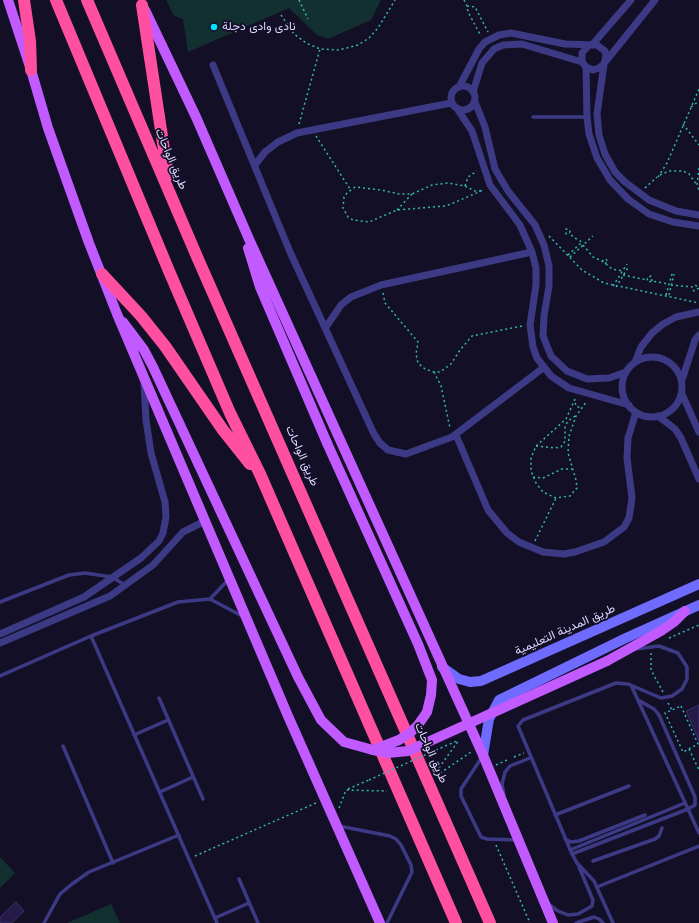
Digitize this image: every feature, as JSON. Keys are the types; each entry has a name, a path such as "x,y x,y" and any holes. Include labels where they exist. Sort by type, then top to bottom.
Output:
{"highway":[{"path":"24,0 30,41 31,70"},
{"path":"56,0 230,413 260,474 456,923"},
{"name":"طريق الواحات","path":"87,0 490,923"},
{"path":"142,2 170,193"},
{"path":"102,274 153,331 231,441 260,474"}],"main road":[{"path":"8,0 48,128 89,243 144,381 380,923"},
{"path":"142,2 196,117 248,239 481,751 554,923"},
{"path":"248,239 250,257 260,287 327,443 418,644 432,680 431,695 427,712 418,724 410,733 399,740 373,750"},
{"path":"117,314 144,350 208,480 298,677 322,720 344,742 388,753 408,751 607,661 668,627 685,611"}],"street":[{"path":"631,0 582,53 587,117 592,146 602,170 618,190 638,207 661,219 699,226"},
{"path":"626,372 598,380 587,379 569,372 551,356 543,336 542,325 548,297 550,276 547,255 539,231 529,215 508,191 495,169 485,127 475,102 473,92 482,63 494,49 503,45 522,44 584,64 593,70 600,68 655,0"},
{"path":"629,404 576,390 560,383 543,368 533,347 530,325 536,285 536,268 532,252 520,225 490,185 484,171 472,131 452,103 451,95 459,86 472,59 485,42 491,38 511,33 545,41 601,47 605,51 605,63 597,114 599,135 605,154 615,172 649,200 676,211 699,215"},
{"path":"213,65 290,252 326,327 374,434 380,443 388,450 406,454 454,436 543,368"},
{"path":"459,86 467,87 473,92"},
{"path":"458,110 468,109 475,102"},
{"path":"255,165 265,152 278,142 297,133 452,103"},
{"path":"484,171 495,169"},
{"path":"673,222 677,218 676,211"},
{"path":"326,327 341,305 351,297 380,285 532,252"},
{"path":"699,312 676,317 663,324 652,333 645,342 635,362 626,372 622,385 623,392 629,404 636,412 647,416 658,416 671,410 678,403 682,394 682,380 695,340 699,335"},
{"path":"530,325 542,325"},
{"path":"635,362 647,357 660,357 671,363 682,380"},
{"path":"0,634 84,597 150,552 159,541 165,522 165,502 151,453 146,420 144,381"},
{"path":"682,394 699,432"},
{"path":"454,436 488,510 506,533 532,549 553,554 575,552 604,542 624,527 629,518 632,508 628,438 636,412"},
{"path":"658,416 675,429 681,438 699,479"},
{"path":"0,643 92,605 125,585 153,565 183,532 205,520"},
{"name":"طريق المدينة التعليمية","path":"442,666 450,674 459,679 470,682 480,681 618,621 697,583"},
{"path":"481,751 488,719 499,700 626,638 699,605"},
{"path":"618,621 626,638"},
{"path":"18,626 22,634"}],"lane":[{"path":"532,117 587,117"},
{"path":"0,602 70,575 85,573 112,577 125,585"},
{"path":"210,599 229,579"},
{"path":"0,676 91,636 178,602 210,599 247,618"},
{"path":"91,636 217,923"},
{"path":"544,901 558,911 568,915 578,914 592,906 594,900 565,839 530,758 518,729 520,722 612,684 624,683 655,697 666,698 682,689 687,679 687,667 678,653 667,648 652,646 625,651"},
{"path":"631,685 699,833"},
{"path":"159,698 203,799"},
{"path":"572,854 688,809 695,804 696,800 660,718 654,709 638,700"},
{"path":"134,735 168,720"},
{"path":"64,746 113,863"},
{"path":"481,751 460,792 480,836 485,839 518,840"},
{"path":"506,811 502,784 505,772 510,766 530,758"},
{"path":"160,792 193,777"},
{"path":"555,815 630,786"},
{"path":"570,850 685,802"},
{"path":"565,839 570,842 579,841 645,815"},
{"path":"336,822 390,836 396,839 401,845 411,865 412,872 387,923"},
{"path":"593,861 655,839 659,836 662,828"},
{"path":"44,923 60,894 89,872 179,835"},
{"path":"597,887 699,846"},
{"path":"578,865 591,877 613,923"},
{"path":"238,879 258,923"},
{"path":"215,918 249,902"},
{"path":"576,923 594,917 603,923"}],"path":[{"path":"299,0 308,19"},
{"path":"281,15 289,28 299,39 320,49 339,50 352,47 364,41 378,28 395,0"},
{"path":"464,0 468,6 468,12 485,42"},
{"path":"468,6 475,7 491,38"},
{"path":"297,133 320,49"},
{"path":"658,177 667,163 699,89"},
{"path":"690,107 699,101"},
{"path":"683,124 699,145"},
{"path":"311,130 350,189"},
{"path":"697,184 699,168"},
{"path":"639,193 663,173 676,170 689,174 697,184 699,190"},
{"path":"465,186 466,181 471,174 484,171"},
{"path":"481,191 469,189 465,186 440,184 412,194 399,194 364,187 355,187 350,189 344,198 343,208 348,217 353,220 369,222 397,210 444,206 481,191 490,185"},
{"path":"397,210 412,194"},
{"path":"539,231 552,238 589,275 613,286 667,295 699,303"},
{"path":"569,256 582,242 570,234"},
{"path":"569,256 593,236"},
{"path":"583,245 593,257 602,261 612,269 622,271"},
{"path":"602,261 607,259 608,262 606,264"},
{"path":"613,286 622,271 628,265 616,286"},
{"path":"673,274 671,285 667,295 669,284 673,274"},
{"path":"623,275 650,282 652,281 669,284"},
{"path":"647,280 650,276 652,281"},
{"path":"380,285 385,303 418,342 416,354 418,363 425,369 434,372 440,372 451,364 472,336 530,325"},
{"path":"671,285 692,287"},
{"path":"434,372 441,386 454,436"},
{"path":"576,390 574,402 566,419 536,446 531,458 533,477 543,492 556,498 570,496 575,492 577,484 572,469 568,445 570,428 576,416 592,395"},
{"path":"574,402 577,407 582,407"},
{"path":"536,446 555,448 561,447 565,441 566,426 568,421 576,416"},
{"path":"533,477 544,478 562,469 572,469"},
{"path":"532,549 556,498"},
{"path":"672,710 651,670 652,646 699,625"},
{"path":"681,706 698,744 689,749 683,752 665,713 681,706"},
{"path":"336,822 346,790 459,740 428,781"},
{"path":"689,749 699,770"},
{"path":"428,781 481,751"},
{"path":"346,790 399,792"},
{"path":"190,859 325,799"},
{"path":"494,839 530,923"}],"green space":[{"name":"نادى وادى دجلة","path":"166,0 381,0 371,20 328,39 317,35 289,8 188,52 183,19 174,16"},
{"path":"0,857 15,873 0,888"},
{"path":"111,904 120,923 67,923"}],"building":[{"path":"699,705 699,741 686,711"},
{"path":"16,902 24,911 12,923 0,923 0,917"}],"place":[{"name":"نادى وادى دجلة","path":"214,27"}]}
